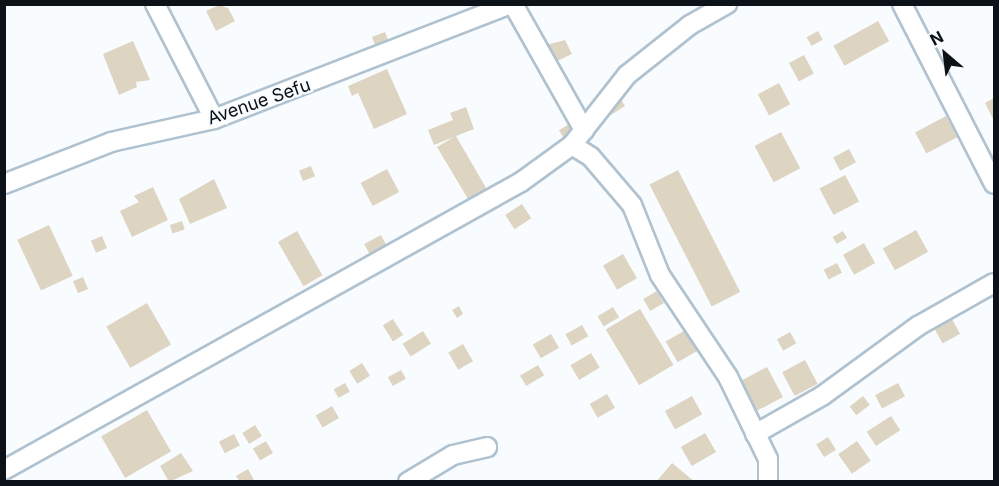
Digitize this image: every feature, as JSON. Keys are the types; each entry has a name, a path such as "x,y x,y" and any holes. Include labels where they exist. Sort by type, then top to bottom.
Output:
{"street":[{"path":"155,4 214,119"},
{"path":"511,4 584,130"},
{"name":"Avenue Sefu","path":"4,184 111,142 214,119 511,4"},
{"path":"4,470 450,223 572,145 627,75 690,25 727,4"},
{"path":"902,4 994,184"},
{"path":"572,145 613,179 632,205 660,275 715,354 768,459 771,480"},
{"path":"755,434 822,396 926,321 994,283"},
{"path":"408,482 453,455 487,447"}],"building":[{"path":"219,5 228,8 235,21 216,31 206,11"},
{"path":"878,21 889,41 845,66 833,46"},
{"path":"818,31 823,40 811,46 807,37"},
{"path":"385,32 390,45 377,50 372,37"},
{"path":"565,40 572,54 551,64 542,46"},
{"path":"133,41 150,80 136,82 137,87 119,95 103,54"},
{"path":"804,55 814,74 799,82 789,63"},
{"path":"387,69 407,114 374,129 358,93 352,96 348,86"},
{"path":"779,83 790,104 769,115 758,94"},
{"path":"615,90 625,106 603,120 593,104"},
{"path":"994,98 994,121 985,103"},
{"path":"466,107 474,129 456,136 489,193 471,204 437,147 454,137 434,145 428,130 453,120 450,113"},
{"path":"946,116 957,137 926,154 915,132"},
{"path":"571,123 577,133 565,140 559,130"},
{"path":"781,132 800,168 774,182 755,146"},
{"path":"849,149 856,162 840,171 833,157"},
{"path":"311,166 315,176 303,181 299,171"},
{"path":"387,169 399,192 373,206 361,183"},
{"path":"678,170 740,292 712,307 649,185"},
{"path":"845,175 859,201 833,215 819,189"},
{"path":"214,179 227,208 190,224 179,199"},
{"path":"153,187 168,220 132,237 120,211 139,202 134,196"},
{"path":"522,204 531,218 514,229 505,215"},
{"path":"182,221 185,230 172,234 170,225"},
{"path":"49,225 73,276 41,291 17,240"},
{"path":"916,230 928,252 895,270 883,248"},
{"path":"297,231 322,275 303,286 278,242"},
{"path":"843,231 847,238 837,244 833,237"},
{"path":"381,235 388,248 371,257 364,244"},
{"path":"102,236 107,248 96,253 91,241"},
{"path":"864,243 875,263 854,275 843,255"},
{"path":"623,254 637,278 617,290 603,266"},
{"path":"837,263 842,273 829,280 824,270"},
{"path":"83,277 88,289 78,293 73,281"},
{"path":"657,291 664,303 650,311 643,299"},
{"path":"147,303 171,345 130,368 106,326"},
{"path":"459,306 463,314 457,318 452,310"},
{"path":"613,307 619,317 604,327 598,316"},
{"path":"640,309 673,365 639,385 606,330"},
{"path":"948,312 960,334 943,344 931,322"},
{"path":"393,319 403,335 393,341 383,325"},
{"path":"582,325 588,336 572,346 565,334"},
{"path":"689,328 701,349 678,362 666,342"},
{"path":"423,331 431,344 411,356 403,344"},
{"path":"790,332 796,343 783,351 777,339"},
{"path":"551,334 559,348 541,358 533,344"},
{"path":"463,344 473,361 458,370 448,352"},
{"path":"591,353 600,368 579,380 570,365"},
{"path":"805,360 818,384 795,396 782,372"},
{"path":"362,363 370,376 357,384 349,371"},
{"path":"538,365 544,375 526,386 520,376"},
{"path":"767,367 783,397 756,411 741,381"},
{"path":"401,370 406,379 393,386 388,377"},
{"path":"345,383 350,392 338,398 334,389"},
{"path":"898,383 905,396 882,408 875,395"},
{"path":"607,394 615,408 598,418 590,404"},
{"path":"692,396 702,414 675,429 665,411"},
{"path":"863,396 870,405 856,415 850,406"},
{"path":"332,406 339,418 323,428 316,416"},
{"path":"147,410 171,452 125,478 101,436"},
{"path":"891,416 900,430 876,446 867,432"},
{"path":"255,425 262,436 249,444 242,433"},
{"path":"705,433 716,452 692,466 681,447"},
{"path":"234,434 240,446 225,453 219,442"},
{"path":"828,437 836,450 824,457 816,444"},
{"path":"266,441 273,453 260,461 253,448"},
{"path":"857,441 871,461 852,474 838,454"},
{"path":"181,453 193,471 169,482 160,466"},
{"path":"672,463 695,482 656,482"},
{"path":"248,469 254,480 240,482 236,476"}]}
